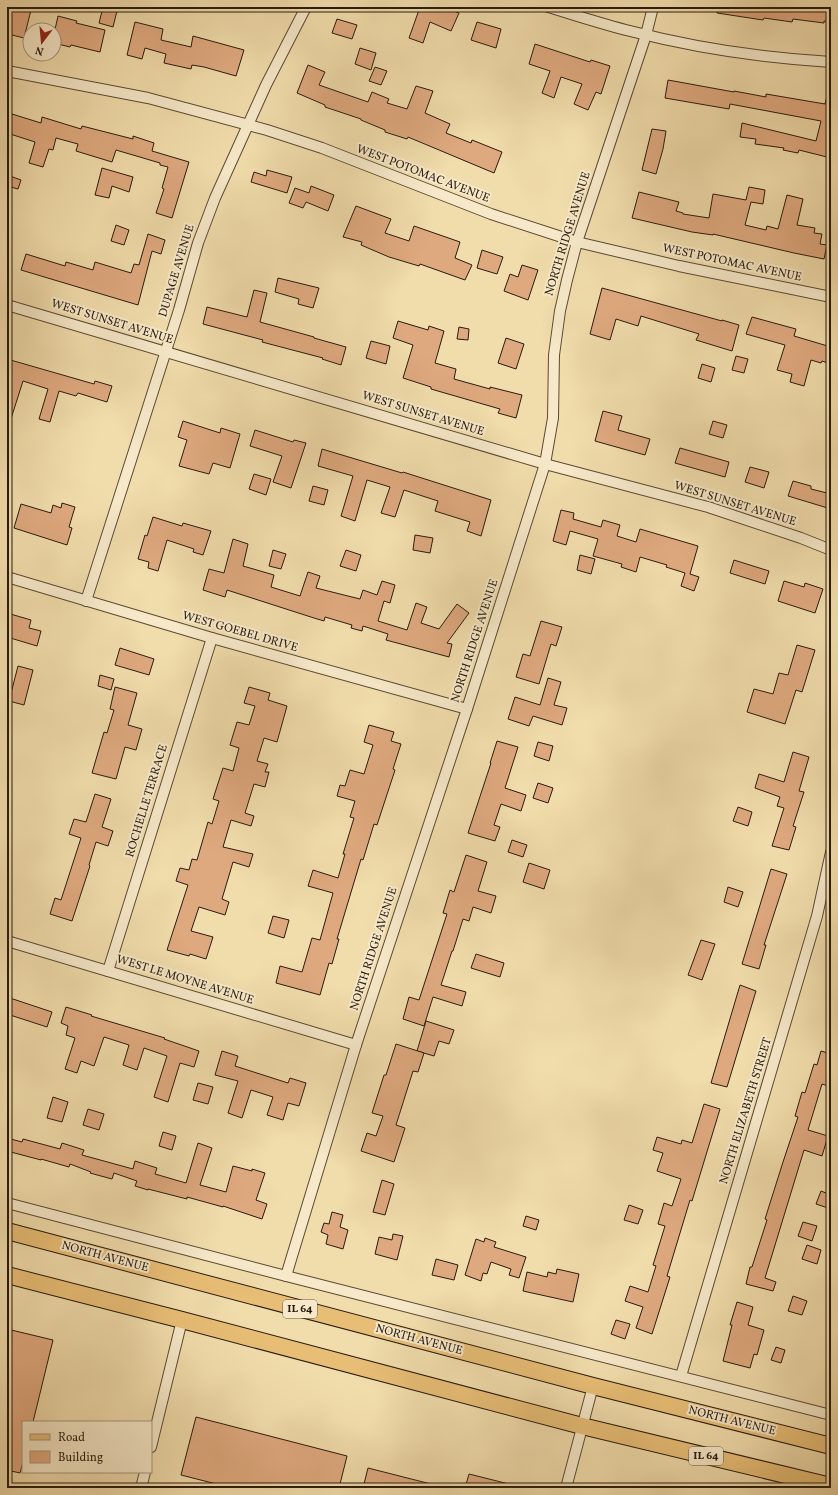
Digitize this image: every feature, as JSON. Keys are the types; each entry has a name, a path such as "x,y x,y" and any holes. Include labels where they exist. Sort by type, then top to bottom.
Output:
{"main road":[{"name":"NORTH AVENUE","path":"7,1231 593,1386 831,1446"},
{"name":"IL 64","path":"7,1275 582,1426 831,1486"}],"street":[{"name":"DUPAGE AVENUE","path":"86,600 201,235 215,198 248,124 306,7"},
{"path":"548,7 629,31 701,47 782,59 831,62"},
{"name":"NORTH RIDGE AVENUE","path":"286,1276 356,1045 467,709 545,464 553,418 554,355 560,311 577,242 646,35 653,7"},
{"name":"WEST POTOMAC AVENUE","path":"7,71 148,98 248,124 322,148 491,214 577,242 679,266 831,297"},
{"name":"WEST SUNSET AVENUE","path":"7,305 545,464 708,507 801,538 831,550"},
{"name":"WEST GOEBEL DRIVE","path":"7,577 212,638 467,709"},
{"name":"ROCHELLE TERRACE","path":"108,971 212,638"},
{"name":"NORTH ELIZABETH STREET","path":"681,1376 817,916 831,852"},
{"name":"WEST LE MOYNE AVENUE","path":"7,941 356,1045"},
{"path":"7,1203 831,1415"},
{"path":"152,1443 182,1320"},
{"path":"566,1488 593,1386"},
{"path":"141,1488 145,1473"}],"building":[{"path":"7,7 20,7 31,10 28,22 22,22 22,38 8,34 10,28 7,27"},
{"path":"103,7 118,7 113,27 99,23"},
{"path":"420,7 443,7 459,13 451,31 430,22 423,43 409,38"},
{"path":"717,7 831,7 831,22 824,21 824,23 793,19 792,22 764,18 763,20 717,13"},
{"path":"58,16 77,21 76,23 105,30 100,52 71,45 70,47 62,45 62,22 57,22"},
{"path":"337,19 357,25 352,39 332,33"},
{"path":"135,22 163,29 161,40 191,47 193,36 244,50 236,76 204,67 192,65 191,69 164,63 166,54 145,48 142,59 127,55"},
{"path":"477,22 501,29 496,48 471,40"},
{"path":"535,44 590,62 591,60 610,66 601,94 596,92 588,110 574,104 582,84 561,77 554,98 542,93 550,71 529,64"},
{"path":"360,48 376,53 371,70 355,64"},
{"path":"308,65 325,72 319,85 368,102 372,92 389,99 387,103 407,109 416,86 433,91 425,113 450,124 446,133 471,143 472,140 502,152 494,173 408,137 407,139 385,132 385,130 361,119 325,107 325,105 297,93"},
{"path":"375,67 387,71 381,85 369,81"},
{"path":"668,80 766,97 766,94 825,104 827,96 831,96 831,140 827,157 799,150 798,153 783,150 784,148 755,144 756,139 740,137 742,123 816,141 821,121 730,104 729,109 665,98"},
{"path":"12,114 41,123 42,117 81,129 82,126 133,139 133,136 154,143 152,151 189,162 172,218 156,213 164,189 162,188 168,167 160,165 160,163 116,150 112,162 76,151 78,144 56,138 53,150 49,149 43,167 29,163 35,142 7,133"},
{"path":"652,129 666,131 656,174 642,170"},
{"path":"102,168 133,177 129,192 112,186 109,198 95,195"},
{"path":"267,170 292,177 287,193 251,182 254,172 266,176"},
{"path":"7,175 21,180 18,189 7,186"},
{"path":"311,186 334,195 328,211 306,202 303,208 289,203 295,188 309,193"},
{"path":"749,187 765,190 763,204 751,202 745,225 766,230 767,226 778,229 787,195 803,199 797,225 815,228 814,233 822,234 820,244 827,245 824,259 713,234 692,232 632,218 639,192 679,202 676,211 683,214 709,218 713,194 746,200"},
{"path":"356,206 391,219 385,233 409,241 414,226 460,242 455,258 472,265 465,280 420,264 419,266 389,257 361,245 362,242 343,237"},
{"path":"116,225 129,230 124,245 111,241"},
{"path":"148,234 165,240 161,254 152,251 138,305 21,270 26,254 65,266 66,262 93,270 95,262 131,273 134,264 139,265"},
{"path":"482,250 503,257 497,274 477,268"},
{"path":"522,265 538,270 528,300 504,291 510,274 518,277"},
{"path":"278,278 319,288 313,308 298,304 299,299 275,292"},
{"path":"602,288 739,325 732,351 696,340 699,334 641,316 638,326 616,319 610,340 590,334"},
{"path":"254,290 267,293 260,322 346,347 341,365 322,359 323,358 262,342 263,340 203,324 207,307 247,317"},
{"path":"752,317 796,329 794,336 831,347 831,364 811,360 804,386 790,382 792,374 777,370 785,345 746,334"},
{"path":"398,321 428,330 429,326 444,331 435,363 456,369 454,379 490,389 490,387 522,395 516,418 498,413 500,409 431,389 431,387 403,378 413,345 393,338"},
{"path":"459,327 469,329 468,340 457,339"},
{"path":"506,338 524,344 516,369 498,363"},
{"path":"371,341 390,346 386,364 366,358"},
{"path":"736,356 748,359 744,373 732,370"},
{"path":"7,359 94,384 95,381 112,386 107,402 78,393 76,396 59,391 50,422 39,419 48,389 23,381 9,425 7,425"},
{"path":"702,364 715,368 711,382 698,378"},
{"path":"603,411 622,416 618,430 650,439 645,455 595,441"},
{"path":"183,421 220,433 221,428 240,434 230,468 213,463 209,474 179,466 187,440 178,437"},
{"path":"713,421 727,425 723,438 709,434"},
{"path":"255,430 293,442 294,440 306,443 291,488 273,482 282,456 250,446"},
{"path":"680,448 729,462 725,477 675,463"},
{"path":"322,449 402,473 403,472 491,500 481,536 467,531 470,522 435,511 438,501 404,490 395,517 381,513 390,487 367,480 355,521 341,516 353,476 318,466"},
{"path":"750,467 769,472 764,488 745,482"},
{"path":"254,474 271,479 266,495 249,489"},
{"path":"793,481 811,486 811,489 831,494 831,509 788,496"},
{"path":"313,486 328,490 324,505 309,501"},
{"path":"62,503 75,507 69,527 72,528 67,545 14,528 21,504 51,513 53,505 61,508"},
{"path":"561,510 574,513 573,519 601,527 603,520 620,525 617,536 636,542 640,529 698,546 690,574 699,577 694,591 681,586 685,573 666,567 667,565 640,557 636,572 621,567 622,564 593,556 598,539 570,531 566,545 553,541"},
{"path":"153,517 182,526 183,523 211,531 203,555 193,552 194,549 167,540 158,571 148,568 149,562 138,559 145,535 147,536"},
{"path":"415,535 433,538 430,553 413,550"},
{"path":"233,539 248,544 243,566 274,575 271,587 300,596 308,572 320,576 316,588 360,599 363,590 377,595 382,581 395,585 390,603 384,601 378,621 407,630 416,603 427,607 421,623 439,629 457,604 469,613 447,643 452,644 449,657 386,640 388,634 363,626 362,631 351,628 352,625 325,617 324,621 227,590 225,597 203,590 209,569 224,573"},
{"path":"273,550 286,554 281,569 269,566"},
{"path":"346,550 361,555 356,571 340,566"},
{"path":"580,555 595,559 591,574 577,570"},
{"path":"734,560 769,571 765,584 730,573"},
{"path":"784,581 804,587 805,583 823,589 815,613 778,601"},
{"path":"7,613 31,620 29,628 41,631 37,646 7,637"},
{"path":"541,621 562,627 556,646 551,644 539,684 516,677 523,654 530,656"},
{"path":"797,645 815,650 802,692 796,690 785,724 747,712 754,689 773,694 779,673 788,675"},
{"path":"120,648 154,659 149,675 115,665"},
{"path":"18,666 33,670 24,705 9,701"},
{"path":"100,675 114,679 111,690 98,686"},
{"path":"548,678 561,682 554,705 567,708 562,725 533,716 529,726 508,719 515,697 540,705"},
{"path":"115,687 137,693 128,725 142,729 136,750 125,747 116,779 92,773 104,732 107,733 114,710 110,709"},
{"path":"249,687 270,693 268,700 287,706 277,742 264,738 257,761 268,764 265,772 269,772 265,787 254,784 245,813 254,816 251,826 231,820 223,847 253,854 249,867 233,862 222,899 229,902 225,915 199,907 191,931 213,937 206,959 190,954 189,956 167,950 188,885 176,881 180,868 189,870 192,859 197,860 208,822 212,824 219,801 213,799 223,768 233,771 239,748 230,745 237,722 249,725 255,706 244,703"},
{"path":"369,725 394,732 391,741 401,744 393,769 395,770 377,825 374,824 363,860 361,859 337,939 339,939 332,964 329,963 320,995 276,983 280,966 302,972 312,938 320,940 333,893 308,886 313,870 338,878 345,854 343,854 354,818 350,817 355,801 337,796 340,785 345,786 350,770 364,774 373,745 364,742"},
{"path":"497,741 518,747 505,788 526,795 521,811 501,804 494,825 500,827 495,841 468,833"},
{"path":"538,742 553,746 549,761 534,756"},
{"path":"793,752 809,757 799,791 804,792 793,826 796,827 789,850 772,846 784,808 777,806 780,797 755,788 759,774 784,782"},
{"path":"538,783 553,788 548,803 533,798"},
{"path":"95,794 111,799 102,827 113,831 108,846 96,842 89,865 90,866 72,921 50,914 55,898 61,900 81,838 69,834 74,819 86,822"},
{"path":"738,807 752,812 748,826 733,821"},
{"path":"512,840 527,845 523,857 508,852"},
{"path":"466,855 487,862 478,891 496,896 491,913 473,907 469,921 463,919 441,985 466,992 462,1006 433,997 424,1026 403,1019 409,997 419,1000 447,914 443,913 450,890 454,892"},
{"path":"529,863 550,870 544,889 523,882"},
{"path":"771,869 787,874 764,945 766,945 759,969 742,964"},
{"path":"728,887 743,892 738,907 724,902"},
{"path":"273,916 289,920 284,938 268,933"},
{"path":"701,940 715,944 702,980 688,975"},
{"path":"476,954 504,963 500,977 471,968"},
{"path":"740,985 756,991 727,1087 711,1083"},
{"path":"7,997 52,1012 47,1027 7,1014"},
{"path":"66,1007 165,1038 164,1039 199,1051 194,1067 180,1063 168,1102 154,1097 167,1056 144,1048 137,1070 123,1065 129,1045 104,1037 94,1066 81,1061 77,1073 65,1069 75,1038 66,1035 68,1026 61,1023"},
{"path":"426,1021 454,1030 449,1044 439,1041 434,1056 417,1051"},
{"path":"396,1044 424,1053 418,1072 413,1071 396,1125 405,1128 394,1162 361,1151 367,1133 376,1136 383,1116 372,1113"},
{"path":"222,1051 238,1056 235,1066 288,1083 290,1078 306,1083 299,1106 288,1103 283,1120 267,1115 273,1097 251,1090 242,1118 228,1113 238,1081 215,1075"},
{"path":"821,1051 831,1054 831,1087 822,1084 808,1130 828,1136 822,1156 804,1150 765,1278 776,1282 773,1291 746,1284 750,1267 752,1267 767,1220 765,1219 798,1117 795,1116 802,1092 805,1093 814,1064 817,1065"},
{"path":"198,1083 213,1087 208,1104 193,1100"},
{"path":"53,1097 68,1102 62,1122 47,1118"},
{"path":"704,1104 720,1109 667,1276 670,1277 652,1334 636,1328 643,1307 625,1301 630,1286 648,1292 656,1266 653,1265 665,1226 658,1224 664,1203 672,1206 681,1179 657,1171 663,1153 653,1150 657,1137 681,1144 682,1140 692,1143"},
{"path":"88,1109 104,1114 99,1130 83,1125"},
{"path":"163,1132 176,1136 172,1150 159,1146"},
{"path":"7,1138 22,1142 23,1139 60,1149 62,1143 84,1150 82,1155 133,1169 135,1161 157,1168 155,1174 186,1183 198,1143 212,1148 200,1185 226,1192 233,1166 252,1171 252,1169 265,1173 256,1200 267,1204 262,1219 223,1206 135,1186 137,1181 114,1173 112,1179 90,1173 91,1172 70,1164 69,1167 7,1151"},
{"path":"382,1180 394,1184 385,1215 373,1212"},
{"path":"821,1191 831,1195 831,1209 816,1204"},
{"path":"629,1205 643,1210 638,1224 624,1220"},
{"path":"332,1212 343,1215 340,1227 348,1230 343,1249 326,1244 328,1235 321,1232 324,1223 329,1224"},
{"path":"526,1216 539,1220 536,1230 523,1226"},
{"path":"803,1222 817,1226 812,1241 798,1236"},
{"path":"393,1234 403,1236 397,1260 375,1254 379,1237 392,1240"},
{"path":"485,1238 496,1242 494,1247 526,1257 519,1278 509,1275 511,1269 491,1262 487,1274 483,1273 481,1281 465,1275 476,1239 484,1242"},
{"path":"807,1245 821,1250 817,1264 802,1259"},
{"path":"436,1259 458,1265 454,1280 432,1275"},
{"path":"557,1269 579,1274 573,1302 523,1291 527,1272 547,1277 548,1272 556,1274"},
{"path":"793,1296 807,1301 802,1315 788,1311"},
{"path":"737,1302 753,1307 748,1325 764,1330 757,1355 754,1354 750,1368 723,1361 732,1325 730,1325"},
{"path":"616,1320 630,1324 625,1339 611,1334"},
{"path":"7,1329 53,1340 33,1421 22,1421 22,1466 20,1473 7,1470"},
{"path":"776,1347 785,1350 781,1363 771,1360"},
{"path":"196,1417 347,1456 339,1488 232,1488 181,1475"},
{"path":"368,1468 431,1484 430,1488 363,1488"},
{"path":"469,1474 509,1484 509,1488 465,1488"}]}
